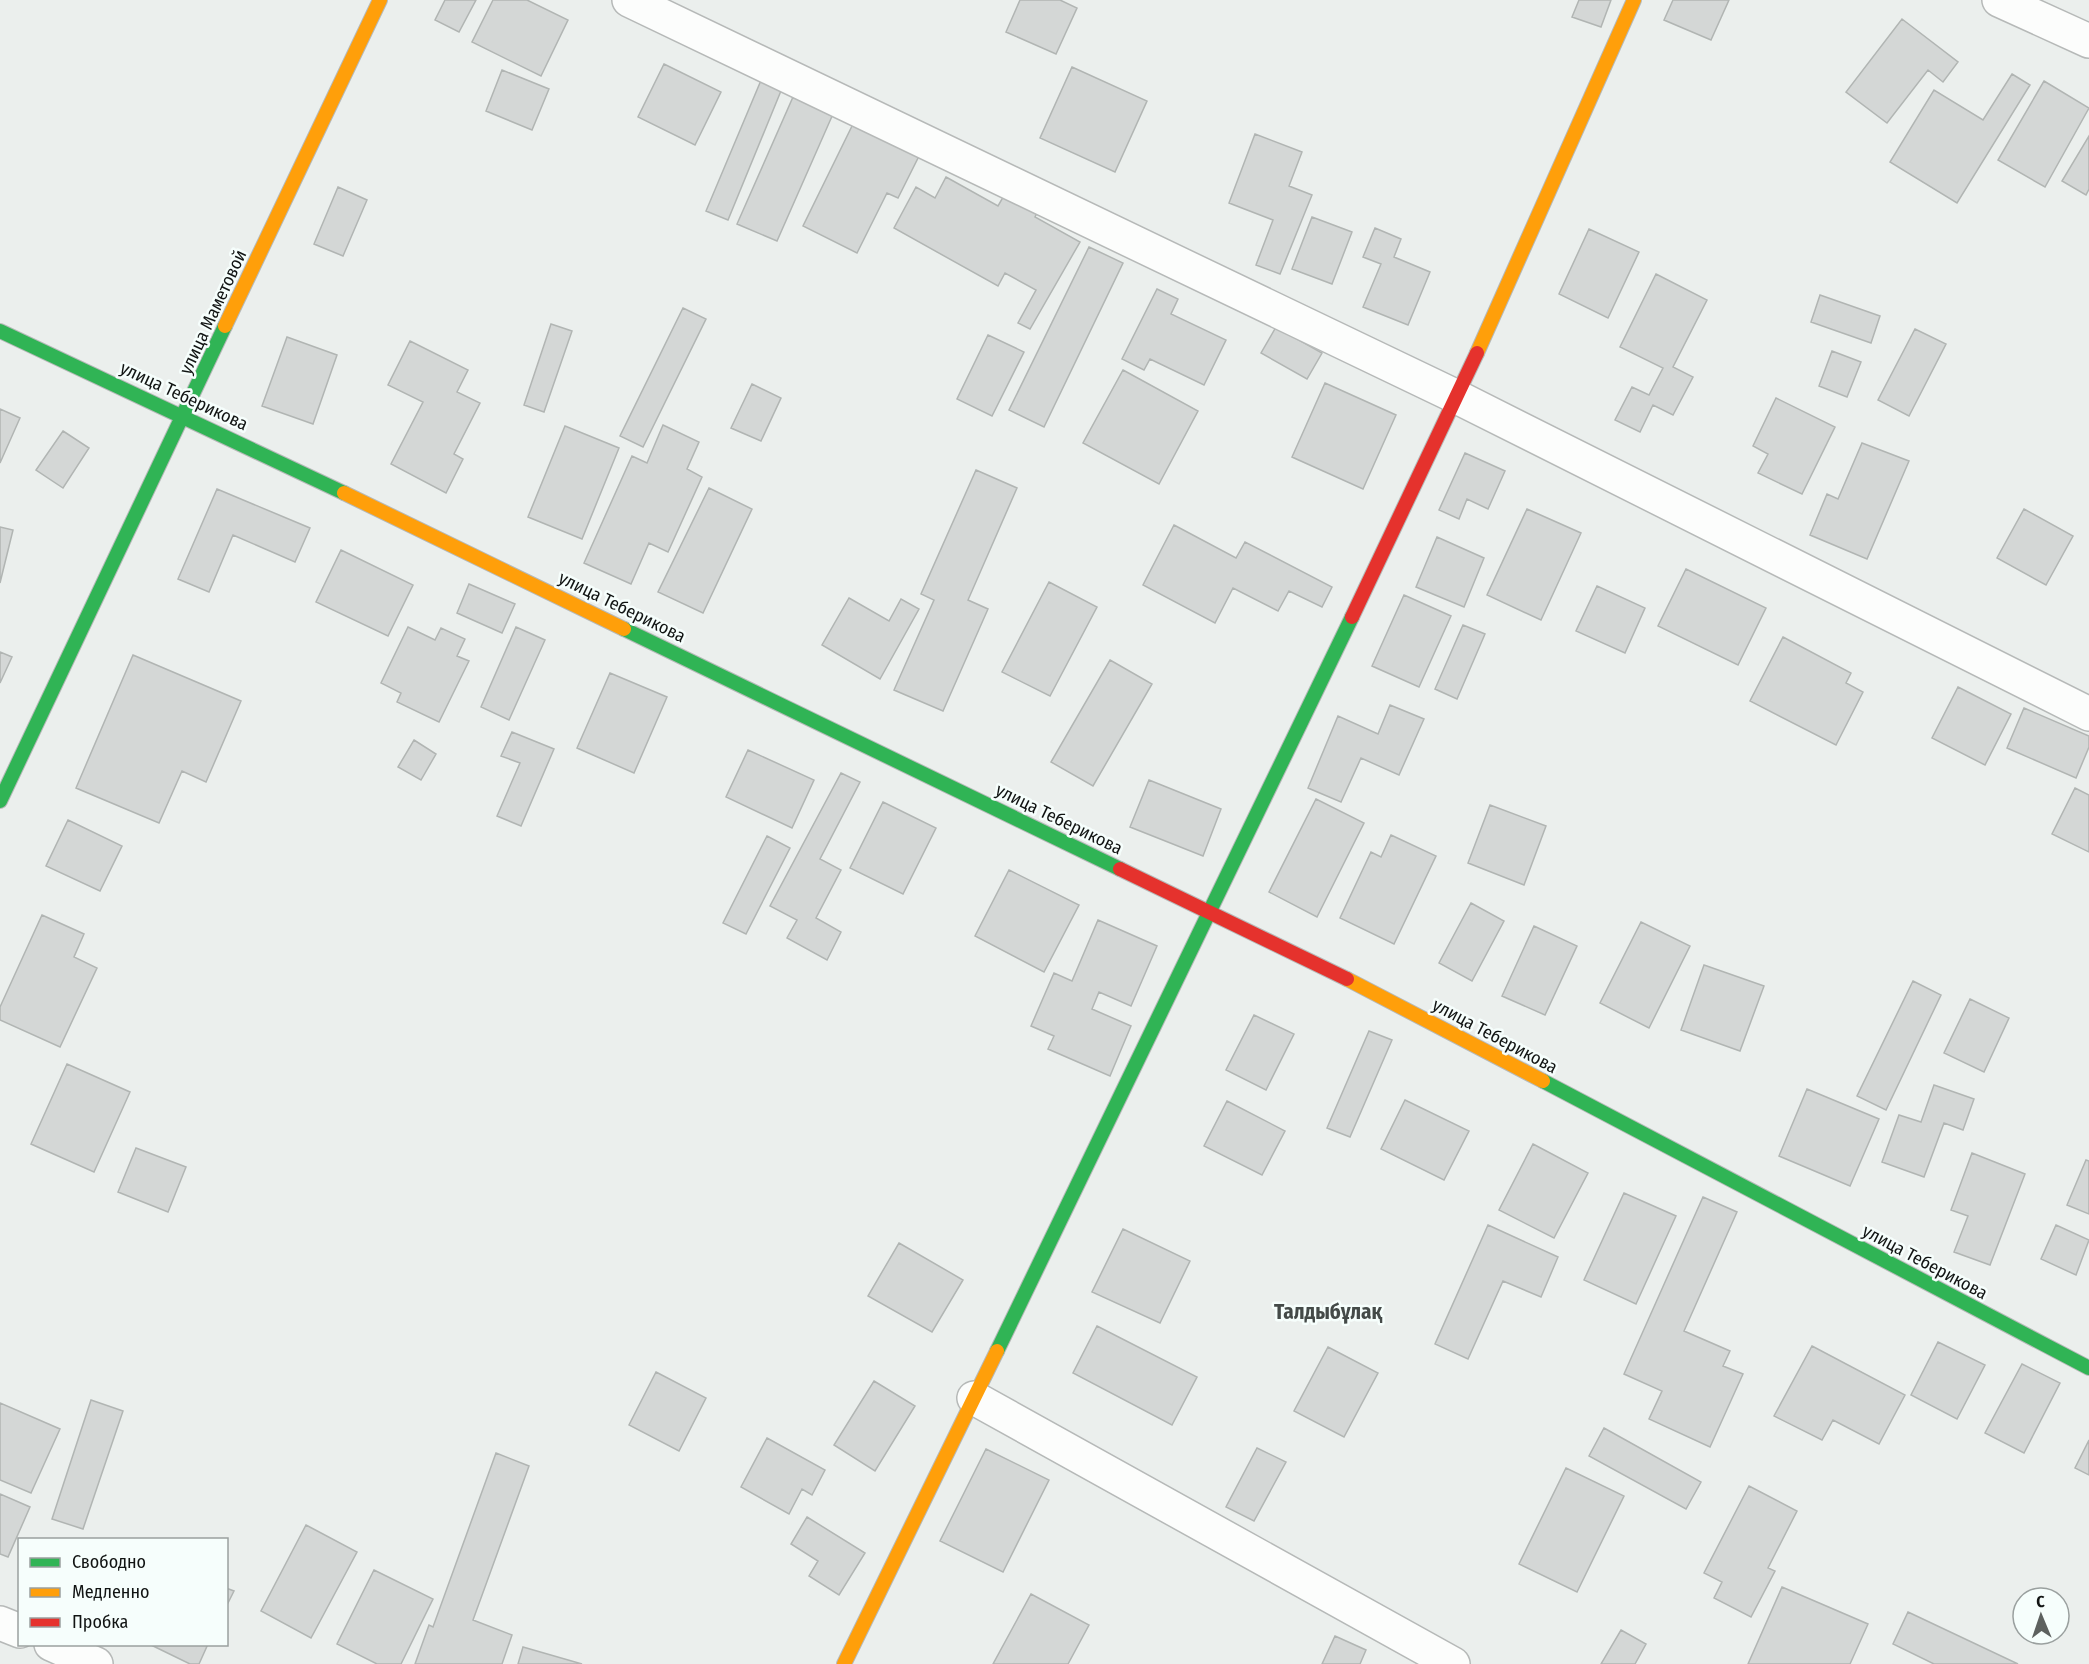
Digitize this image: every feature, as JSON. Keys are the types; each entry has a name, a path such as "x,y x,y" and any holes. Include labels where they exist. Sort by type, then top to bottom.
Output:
{"street":[{"name":"улица Маметовой","path":"0,801 185,416 380,0"},
{"path":"629,0 1457,397 2089,714"},
{"path":"844,1664 1211,912 1457,397 1634,0"},
{"path":"1999,0 2089,40"},
{"name":"улица Теберикова","path":"0,331 185,416 1340,975 2089,1368"},
{"path":"974,1398 1453,1664"},
{"path":"0,1623 18,1630"},
{"path":"56,1646 96,1664"}],"building":[{"path":"445,0 476,0 459,32 435,20"},
{"path":"493,0 527,0 568,20 541,76 472,42"},
{"path":"1020,0 1060,0 1077,8 1056,54 1006,32"},
{"path":"1579,0 1611,0 1601,27 1572,17"},
{"path":"1673,0 1729,0 1711,40 1664,20"},
{"path":"1902,19 1958,62 1943,82 1928,70 1887,123 1846,92"},
{"path":"664,64 721,92 695,145 638,117"},
{"path":"1072,67 1147,101 1115,172 1040,138"},
{"path":"502,70 549,89 532,130 486,111"},
{"path":"2012,74 2030,85 1957,203 1890,162 1934,90 1983,120"},
{"path":"762,78 783,86 728,220 706,211"},
{"path":"2044,81 2089,108 2045,187 1998,160"},
{"path":"793,97 833,114 777,241 737,224"},
{"path":"854,122 920,154 898,198 887,193 857,253 803,226"},
{"path":"1255,134 1302,152 1289,186 1312,195 1280,274 1256,265 1273,220 1229,203"},
{"path":"2089,136 2089,189 2086,195 2062,181"},
{"path":"946,177 998,206 1009,187 1041,205 1035,217 1080,242 1030,329 1018,323 1036,290 1005,273 998,286 894,228 916,187 935,198"},
{"path":"338,187 367,200 343,256 314,244"},
{"path":"1312,217 1352,232 1332,284 1292,269"},
{"path":"1375,228 1401,239 1394,257 1430,272 1408,325 1363,307 1381,264 1363,257"},
{"path":"1589,229 1639,252 1608,318 1559,294"},
{"path":"1089,247 1123,263 1044,427 1009,410"},
{"path":"1656,274 1707,300 1673,367 1693,377 1673,415 1653,405 1640,432 1615,420 1632,387 1649,395 1663,368 1620,347"},
{"path":"1157,289 1178,299 1171,314 1226,340 1204,385 1150,359 1144,370 1122,359"},
{"path":"1820,295 1880,316 1871,343 1811,322"},
{"path":"683,308 706,319 643,447 620,436"},
{"path":"551,324 572,331 544,412 524,405"},
{"path":"1276,327 1322,353 1307,379 1261,353"},
{"path":"1915,329 1946,344 1909,416 1878,400"},
{"path":"988,335 1024,352 992,416 957,399"},
{"path":"287,337 337,355 313,424 262,406"},
{"path":"410,341 468,370 457,392 480,403 454,454 463,459 446,493 391,464 423,402 388,385"},
{"path":"1832,351 1861,362 1847,397 1819,386"},
{"path":"1123,370 1198,411 1159,484 1083,443"},
{"path":"1325,383 1396,415 1363,489 1292,457"},
{"path":"752,384 781,398 761,441 731,428"},
{"path":"1776,398 1835,427 1802,494 1758,473 1768,454 1753,446"},
{"path":"0,409 20,418 0,463"},
{"path":"663,425 699,442 687,469 702,477 668,552 649,543 631,584 584,563 632,456 647,463"},
{"path":"565,426 619,448 582,539 528,517"},
{"path":"63,431 89,448 63,488 36,470"},
{"path":"1862,443 1909,461 1867,559 1810,535 1827,494 1838,499"},
{"path":"1465,453 1505,471 1488,509 1467,499 1459,519 1439,510"},
{"path":"976,470 1017,488 968,600 988,609 943,711 894,690 934,600 921,594"},
{"path":"709,488 752,509 703,613 658,592"},
{"path":"217,489 310,528 295,562 233,535 209,592 178,579"},
{"path":"1527,509 1581,533 1541,620 1487,595"},
{"path":"2024,509 2073,536 2046,585 1997,558"},
{"path":"1174,525 1236,558 1245,542 1332,587 1322,607 1289,591 1278,611 1233,588 1215,623 1143,585"},
{"path":"0,527 13,530 0,583"},
{"path":"1437,537 1484,558 1464,607 1416,587"},
{"path":"341,550 413,585 388,636 316,602"},
{"path":"1686,569 1766,608 1738,665 1658,626"},
{"path":"1049,582 1097,607 1050,696 1002,672"},
{"path":"469,584 515,604 502,633 457,613"},
{"path":"1597,586 1645,608 1625,653 1576,631"},
{"path":"1404,595 1451,616 1419,687 1372,666"},
{"path":"849,598 889,621 901,599 919,609 880,679 822,645"},
{"path":"1463,625 1485,634 1457,699 1435,689"},
{"path":"408,627 435,640 441,628 465,639 457,656 469,661 439,722 397,702 401,693 381,683"},
{"path":"516,627 545,640 509,720 481,707"},
{"path":"1783,637 1851,673 1846,683 1863,692 1836,745 1750,701"},
{"path":"0,652 12,657 0,683"},
{"path":"133,655 241,701 206,782 182,771 159,823 76,788"},
{"path":"1110,660 1152,684 1093,786 1051,762"},
{"path":"610,673 667,697 634,773 577,748"},
{"path":"1958,687 2011,714 1985,765 1932,738"},
{"path":"1390,705 1424,719 1399,775 1361,758 1341,802 1308,788 1338,716 1378,734"},
{"path":"2024,708 2089,736 2089,747 2076,778 2007,748"},
{"path":"512,732 554,749 521,826 497,816 520,763 501,756"},
{"path":"414,740 436,754 421,780 398,767"},
{"path":"748,750 814,780 792,828 726,797"},
{"path":"841,773 860,782 820,859 841,870 816,918 841,932 827,960 787,938 797,920 770,906"},
{"path":"1149,780 1221,809 1203,856 1130,827"},
{"path":"2075,788 2089,795 2089,852 2052,834"},
{"path":"1316,799 1364,823 1317,917 1269,892"},
{"path":"883,802 936,828 903,894 850,868"},
{"path":"1490,805 1546,826 1524,885 1468,863"},
{"path":"68,820 122,846 100,891 46,866"},
{"path":"1391,835 1436,856 1394,944 1340,918 1371,852 1381,857"},
{"path":"767,836 790,848 746,934 723,923"},
{"path":"1009,870 1079,905 1044,972 975,936"},
{"path":"1471,903 1504,921 1472,981 1439,963"},
{"path":"42,915 84,934 74,957 97,968 60,1047 0,1020 0,1007"},
{"path":"1098,920 1157,946 1131,1006 1099,992 1092,1009 1131,1026 1110,1076 1048,1049 1054,1036 1031,1026 1054,973 1072,981"},
{"path":"1641,922 1690,946 1649,1028 1600,1003"},
{"path":"1534,926 1577,946 1545,1015 1502,996"},
{"path":"1704,965 1764,986 1740,1051 1681,1030"},
{"path":"1913,981 1941,995 1886,1110 1857,1096"},
{"path":"1970,999 2009,1018 1984,1072 1944,1053"},
{"path":"1254,1015 1294,1034 1266,1090 1226,1070"},
{"path":"1369,1031 1392,1040 1350,1137 1327,1128"},
{"path":"67,1064 130,1092 94,1172 31,1144"},
{"path":"1934,1085 1974,1099 1963,1130 1944,1123 1924,1177 1882,1162 1899,1115 1921,1122"},
{"path":"1807,1089 1879,1119 1850,1186 1779,1156"},
{"path":"1405,1100 1469,1131 1444,1180 1381,1149"},
{"path":"1227,1101 1285,1131 1262,1175 1204,1146"},
{"path":"1533,1144 1588,1173 1554,1238 1499,1210"},
{"path":"136,1148 186,1167 168,1212 118,1192"},
{"path":"1972,1153 2025,1174 1990,1265 1954,1252 1968,1216 1951,1210"},
{"path":"2086,1160 2089,1161 2089,1214 2067,1205"},
{"path":"1624,1193 1676,1216 1636,1304 1584,1280"},
{"path":"1703,1197 1737,1212 1684,1331 1730,1351 1723,1366 1743,1374 1710,1447 1649,1419 1662,1391 1624,1374"},
{"path":"1488,1225 1558,1257 1541,1297 1503,1281 1468,1359 1435,1344"},
{"path":"2056,1225 2089,1240 2076,1275 2041,1259"},
{"path":"1123,1229 1190,1261 1160,1323 1092,1292"},
{"path":"899,1243 963,1280 932,1332 868,1296"},
{"path":"1097,1326 1197,1377 1172,1425 1073,1373"},
{"path":"1938,1342 1985,1365 1957,1419 1911,1395"},
{"path":"1812,1346 1905,1395 1879,1444 1833,1420 1822,1440 1774,1416"},
{"path":"1328,1347 1378,1373 1344,1437 1294,1411"},
{"path":"2022,1364 2060,1383 2024,1453 1985,1433"},
{"path":"656,1372 706,1398 679,1451 629,1425"},
{"path":"874,1381 915,1406 875,1471 834,1445"},
{"path":"91,1400 123,1411 83,1529 52,1519"},
{"path":"0,1403 60,1429 31,1493 0,1480"},
{"path":"1604,1428 1701,1482 1686,1509 1589,1456"},
{"path":"767,1438 825,1470 812,1495 802,1489 789,1514 741,1487"},
{"path":"2089,1440 2089,1475 2075,1468"},
{"path":"1257,1448 1286,1462 1254,1521 1226,1507"},
{"path":"986,1449 1049,1480 1003,1572 940,1541"},
{"path":"496,1453 529,1466 473,1620 512,1635 502,1664 415,1664 429,1625 433,1627"},
{"path":"1566,1468 1624,1496 1577,1592 1519,1564"},
{"path":"1749,1486 1797,1511 1768,1568 1775,1571 1751,1617 1714,1598 1722,1582 1704,1573"},
{"path":"0,1494 30,1507 8,1557 0,1554"},
{"path":"807,1517 865,1553 839,1595 809,1576 818,1561 791,1544"},
{"path":"306,1525 357,1552 311,1638 261,1611"},
{"path":"374,1570 433,1599 401,1664 377,1664 337,1644"},
{"path":"1782,1587 1868,1624 1850,1664 1748,1664"},
{"path":"228,1589 234,1591 228,1603"},
{"path":"1031,1594 1089,1625 1068,1664 993,1664"},
{"path":"1908,1612 2018,1664 1934,1664 1893,1644"},
{"path":"1621,1630 1646,1644 1635,1664 1601,1664"},
{"path":"1335,1636 1366,1650 1360,1664 1322,1664"},
{"path":"153,1646 207,1646 199,1664 190,1664"},
{"path":"523,1647 582,1664 518,1664"}],"traffic: fast":[{"path":"0,801 225,326"},
{"path":"0,331 344,493"},
{"path":"997,1351 1352,617"},
{"path":"624,629 1120,869"},
{"path":"1543,1081 2089,1368"}],"traffic: slow":[{"path":"225,326 380,0"},
{"path":"1477,353 1634,0"},
{"path":"344,493 624,629"},
{"path":"1347,979 1543,1081"},
{"path":"844,1664 997,1351"}],"traffic: jam":[{"path":"1352,617 1477,353"},
{"path":"1120,869 1347,979"}],"district":[{"name":"Талдыбұлақ","path":"1328,1312"}]}
